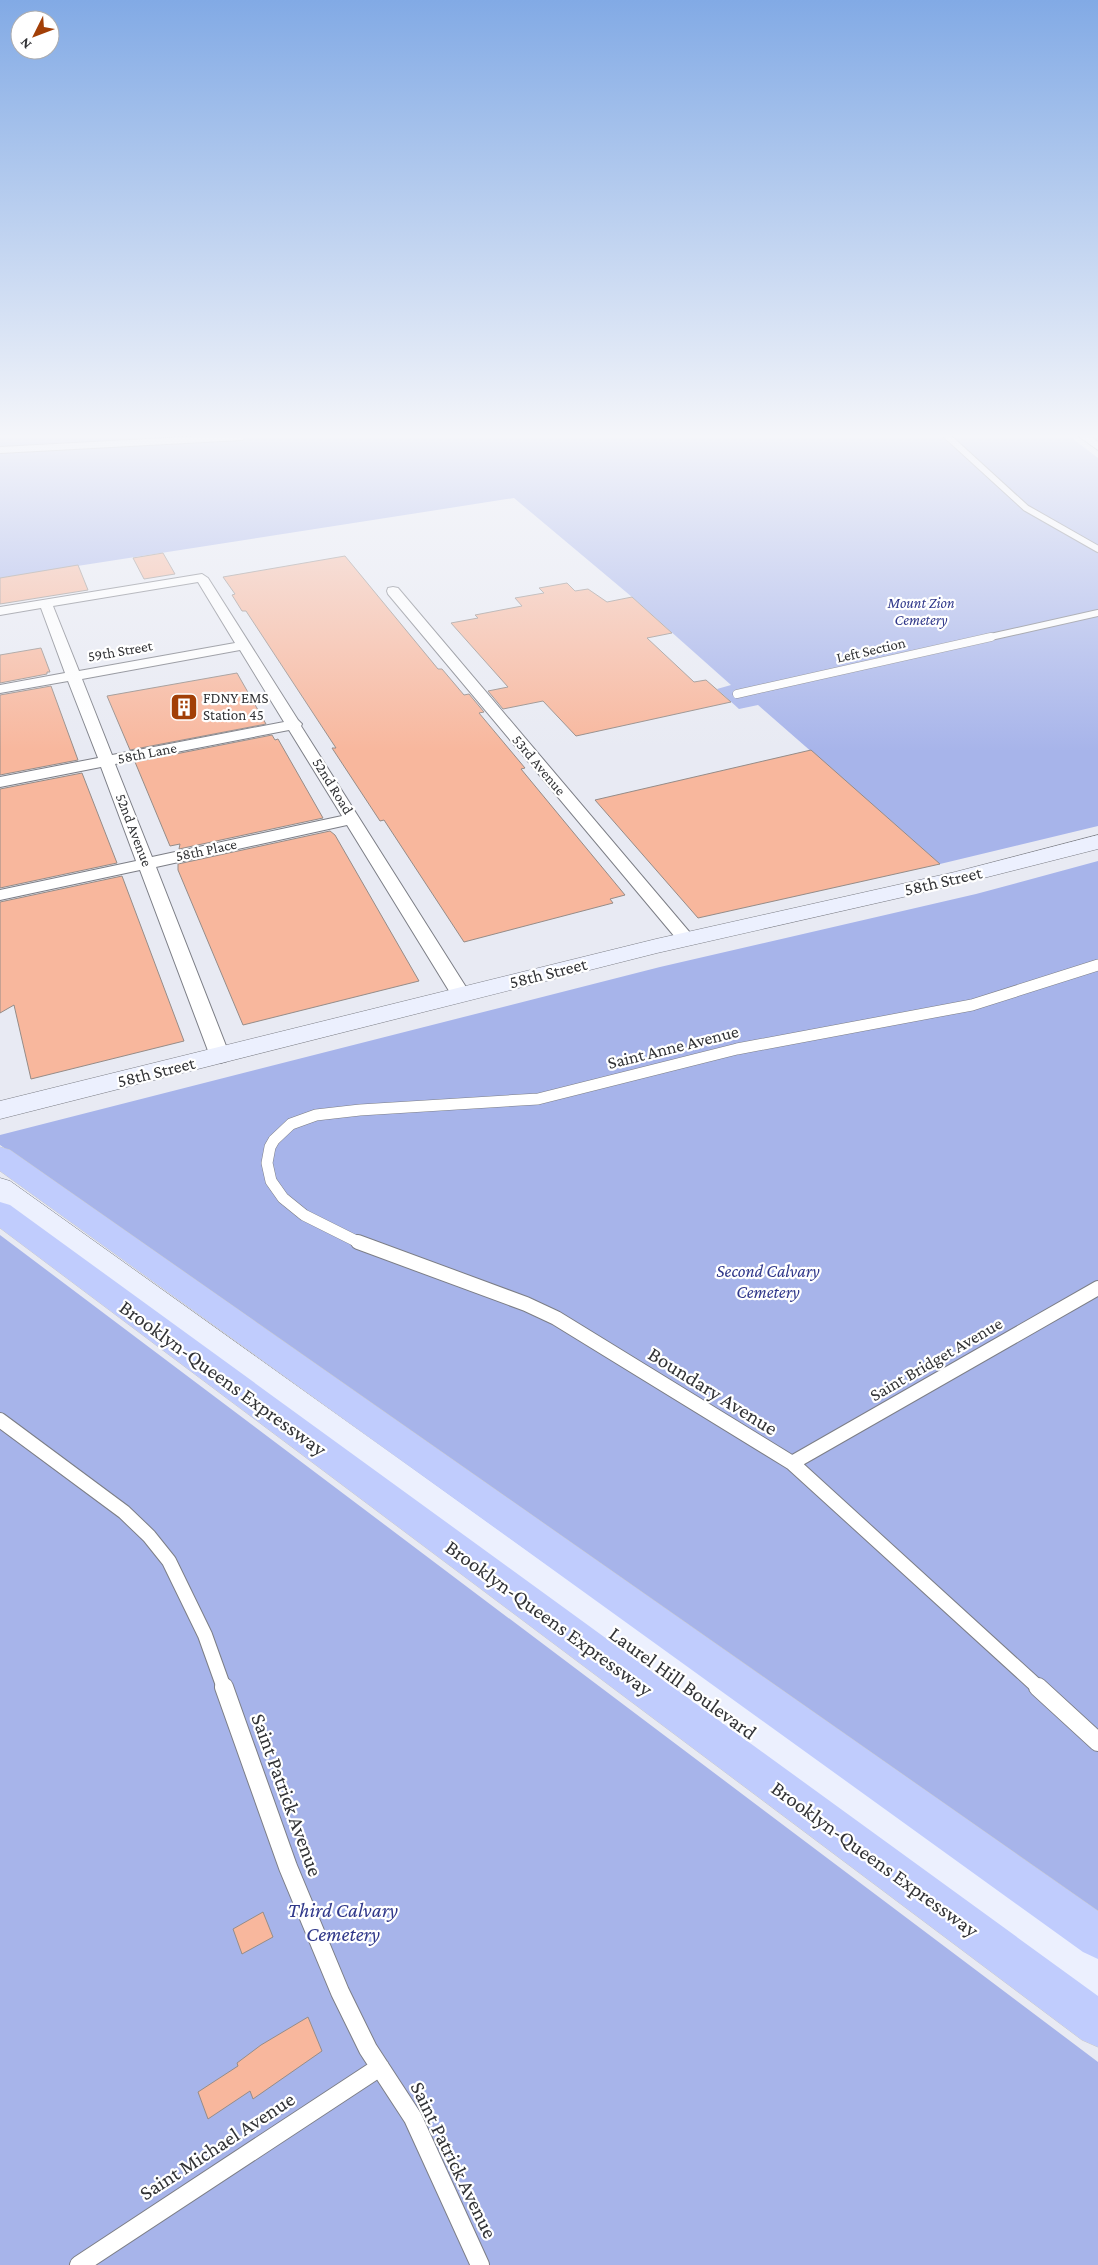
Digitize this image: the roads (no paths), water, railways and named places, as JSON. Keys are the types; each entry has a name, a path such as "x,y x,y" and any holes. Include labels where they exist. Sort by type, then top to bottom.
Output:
{"highway":[{"path":"0,1157 1098,1937"},
{"name":"Brooklyn-Queens Expressway","path":"0,1213 1098,2024"}],"main road":[{"name":"58th Street","path":"0,1110 686,939 956,878 1098,842"},
{"name":"Laurel Hill Boulevard","path":"0,1188 1098,1985"}],"street":[{"name":"52nd Road","path":"46,604 202,578 295,724 461,995"},
{"name":"53rd Avenue","path":"393,591 686,939"},
{"path":"0,611 46,604"},
{"name":"52nd Avenue","path":"46,604 220,1056"},
{"name":"59th Street","path":"0,689 245,646"},
{"name":"58th Lane","path":"0,782 295,724"},
{"name":"58th Place","path":"0,895 353,819"}],"lane":[{"path":"1083,541 1098,549"},
{"name":"Left Section","path":"737,694 1098,613"},
{"name":"Saint Anne Avenue","path":"268,1155 270,1147 280,1133 299,1120 316,1115 360,1110 514,1102 544,1098 638,1072 728,1051 972,1005 1098,965"},
{"name":"Boundary Avenue","path":"268,1155 268,1172 275,1189 304,1215 369,1247 526,1304 556,1318 792,1463 1098,1742"},
{"name":"Saint Bridget Avenue","path":"792,1463 1098,1288"},
{"name":"Saint Patrick Avenue","path":"0,1420 131,1518 160,1547 169,1561 194,1610 211,1652 288,1867 354,2023 413,2118 480,2265"},
{"name":"Saint Michael Avenue","path":"79,2265 380,2067"}],"place":[{"name":"FDNY EMS Station 45","path":"184,707"}],"park label":[{"name":"Mount Zion Cemetery","path":"921,612"},
{"name":"Second Calvary Cemetery","path":"768,1281"},
{"name":"Third Calvary Cemetery","path":"343,1922"}]}
